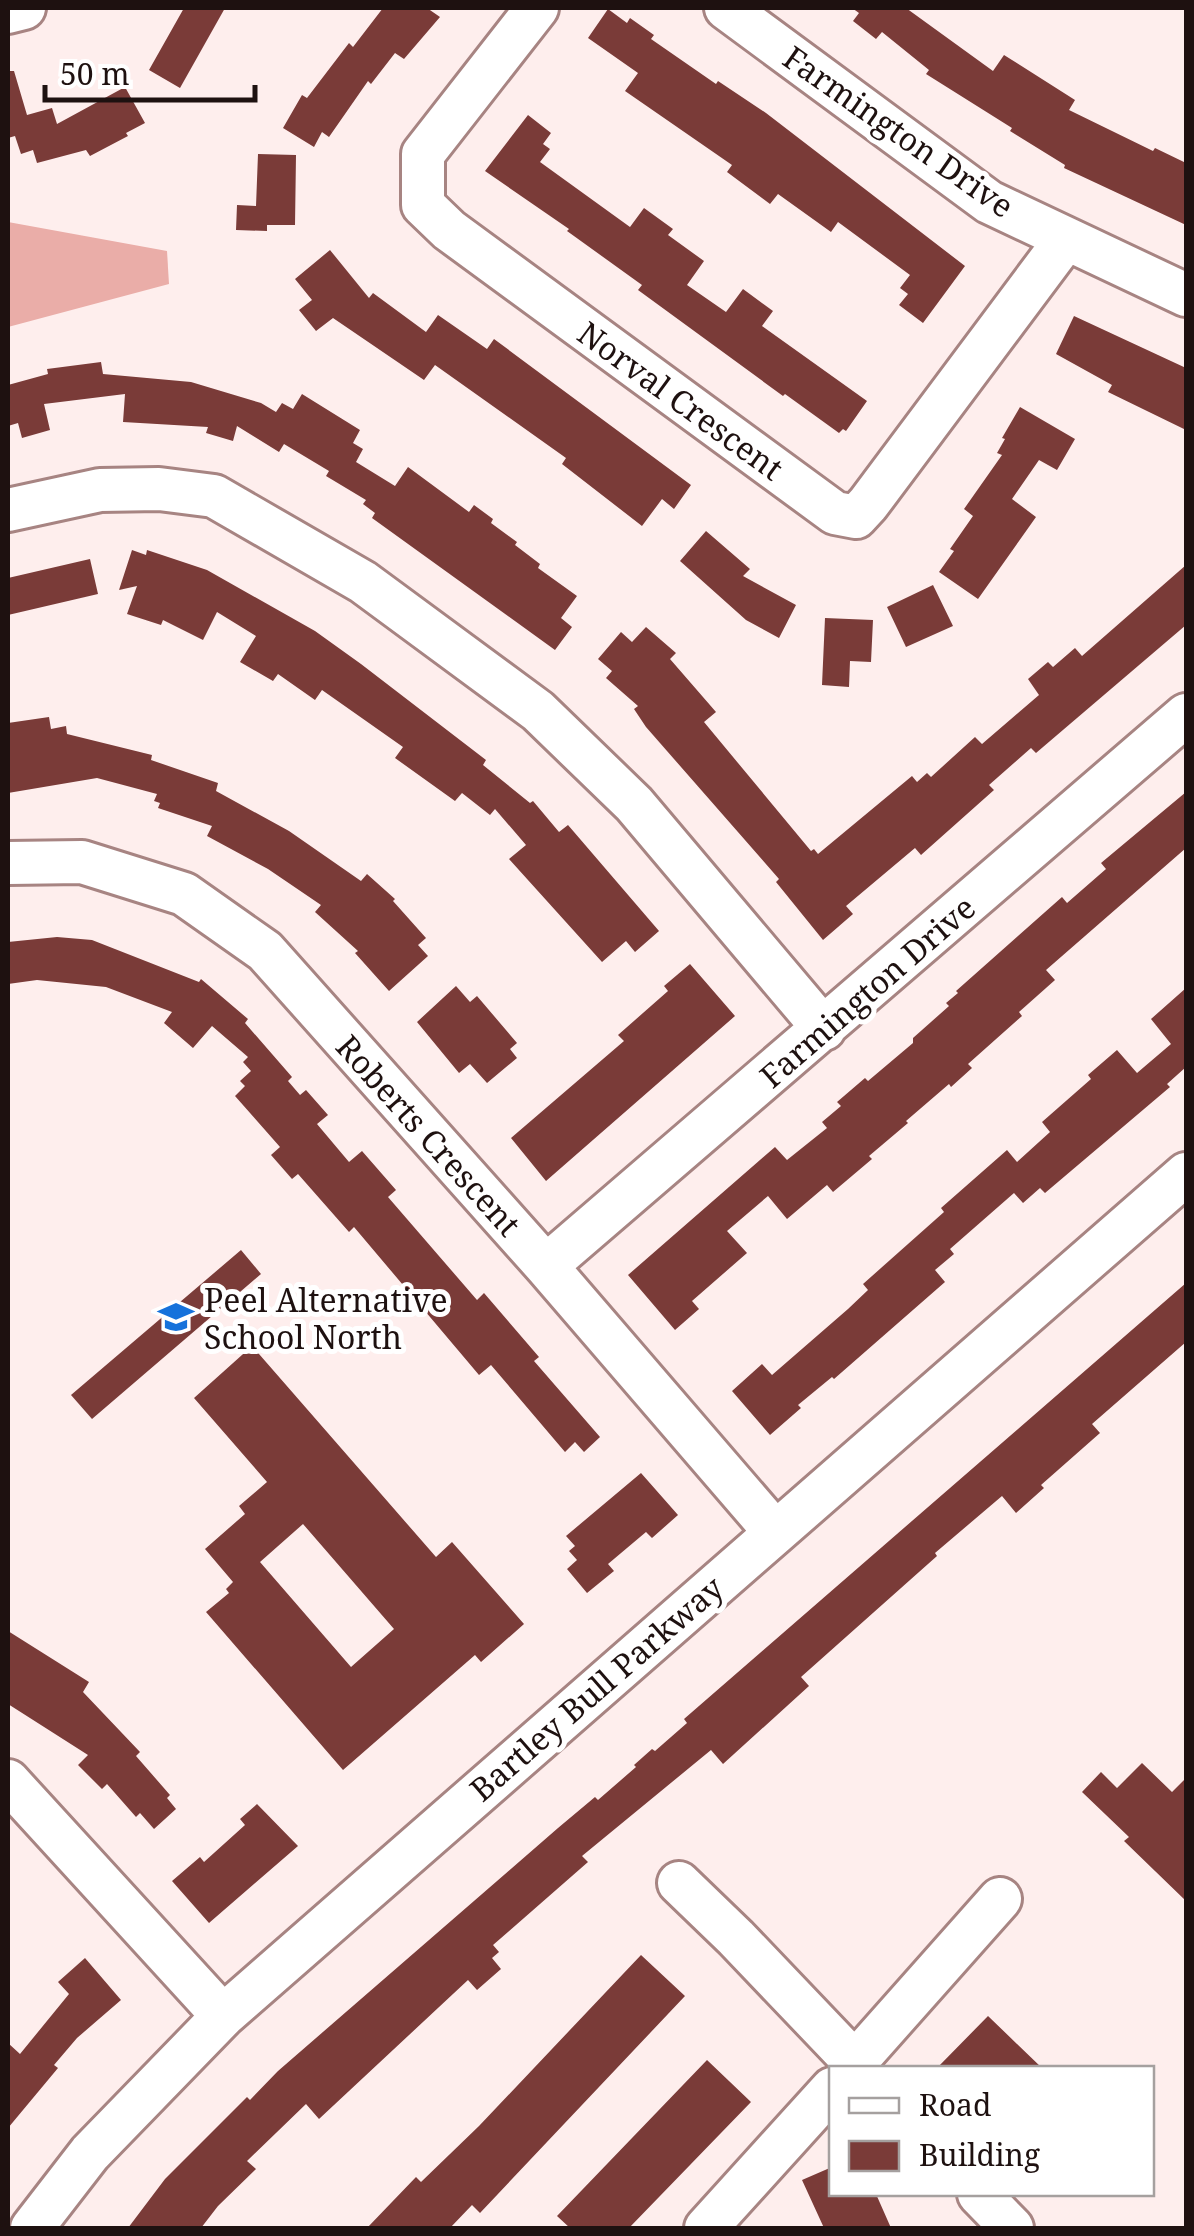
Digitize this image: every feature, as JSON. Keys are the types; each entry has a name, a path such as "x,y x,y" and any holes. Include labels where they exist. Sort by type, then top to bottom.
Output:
{"street":[{"path":"8,12 24,8"},
{"name":"Norval Crescent","path":"537,8 422,154 423,205 449,230 835,514 856,518 868,504 1066,239"},
{"name":"Farmington Drive","path":"726,8 989,202 1186,295"},
{"path":"8,510 100,490 159,489 214,496 364,582 538,711 593,764 634,804 824,1029"},
{"name":"Farmington Drive","path":"546,1266 1186,715"},
{"name":"Roberts Crescent","path":"8,863 82,862 184,894 265,951 546,1266 775,1532"},
{"name":"Bartley Bull Parkway","path":"32,2228 90,2153 222,2016 1186,1174"},
{"path":"8,1781 222,2016"},
{"path":"679,1883 736,1938 844,2066"},
{"path":"854,2066 1000,1899"},
{"path":"706,2228 829,2094"},
{"path":"981,2196 1012,2228"}],"shaded area":[{"path":"8,222 167,251 169,284 8,327"}],"building":[{"path":"184,8 225,8 180,88 149,70"},
{"path":"383,8 427,8 440,17 404,59 395,53 371,84 368,81 329,137 322,132 314,147 283,128 302,95 307,98 349,43 353,47"},
{"path":"852,8 906,8 993,71 1004,55 1075,100 1069,110 1186,163 1186,225 1064,168 1065,165 1010,131 1012,128 926,74 929,70 882,32 876,39 853,21 859,13"},
{"path":"608,9 627,23 630,18 654,35 651,39 766,113 965,266 923,323 899,305 908,294 900,288 910,275 838,222 831,232 778,194 770,204 727,172 732,165 625,91 638,73 588,38"},
{"path":"8,71 14,71 27,115 52,108 57,124 125,87 145,123 90,156 86,150 37,163 33,150 21,154 15,136 8,138"},
{"path":"528,115 551,133 543,144 550,149 540,162 630,227 644,208 673,229 668,235 704,261 687,285 726,312 743,289 773,311 762,326 867,401 846,431 839,433 783,396 638,290 642,285 569,229 485,171"},
{"path":"258,154 296,155 295,225 267,225 267,231 236,230 237,205 256,206"},
{"path":"330,250 369,298 373,293 426,332 438,315 487,349 494,339 691,485 674,509 662,499 642,526 562,464 566,458 435,365 424,380 333,318 316,331 299,310 312,300 295,279"},
{"path":"1074,316 1186,368 1186,430 1108,392 1112,385 1056,354"},
{"path":"101,362 103,374 191,382 261,403 276,412 282,403 293,409 302,394 360,430 353,443 363,449 356,462 395,486 408,467 469,512 474,505 493,519 491,523 540,564 538,568 577,596 561,618 572,627 555,650 372,518 375,513 363,504 366,500 326,476 329,471 284,444 279,452 237,426 233,441 206,433 208,427 123,422 125,394 44,404 50,430 22,438 18,423 8,426 8,385 48,374 47,369"},
{"path":"1020,407 1075,439 1057,470 1039,460 1012,499 1036,517 978,599 939,572 973,516 964,509 1002,455 997,453 1005,439 1002,438"},
{"path":"706,531 750,569 743,576 796,605 779,638 746,620 680,561"},
{"path":"132,550 146,555 147,550 207,570 315,631 361,664 486,760 483,765 530,803 533,801 559,832 568,825 659,931 635,952 626,941 602,962 509,859 526,845 495,809 490,815 462,793 455,801 395,758 403,747 322,690 315,700 278,674 273,681 240,662 256,636 217,612 203,640 163,620 161,625 127,614 137,586 119,590"},
{"path":"90,559 98,594 8,615 8,578"},
{"path":"1186,565 1186,625 1036,753 1031,748 989,785 994,790 921,855 915,848 846,906 853,914 823,940 776,882 779,879 646,727 634,709 638,706 606,678 612,671 598,659 621,632 632,642 646,627 676,653 670,659 716,712 704,722 811,851 814,849 818,854 912,776 917,782 927,773 931,777 975,737 982,744 1039,695 1028,679 1048,662 1053,667 1075,648 1082,656"},
{"path":"933,585 953,626 906,647 887,607"},
{"path":"825,618 873,620 871,662 850,661 849,687 822,685"},
{"path":"49,717 51,729 66,726 67,734 152,755 151,760 218,783 216,791 289,831 361,881 367,874 395,899 426,938 418,945 428,956 389,991 355,953 358,951 315,912 321,905 268,869 207,836 212,826 158,808 160,803 154,801 157,794 97,778 8,793 8,723"},
{"path":"1186,792 1186,848 1046,970 1055,980 1019,1012 1022,1016 968,1064 972,1068 906,1121 869,1156 872,1159 833,1192 827,1185 787,1219 768,1196 727,1231 747,1253 692,1301 699,1309 675,1330 628,1275 775,1147 787,1160 827,1128 822,1122 841,1106 837,1102 913,1043 913,1038 949,1006 946,1003 956,991 1062,897 1067,903 1106,869 1101,863"},
{"path":"57,937 92,940 199,982 201,979 248,1019 245,1023 292,1077 288,1081 300,1095 306,1090 328,1115 317,1124 349,1162 362,1151 396,1190 388,1197 477,1300 484,1293 539,1357 534,1361 600,1437 584,1452 575,1442 565,1452 491,1365 479,1375 354,1227 349,1232 298,1174 292,1179 271,1155 280,1147 235,1096 245,1086 240,1081 251,1071 243,1062 248,1057 212,1026 193,1048 164,1023 172,1012 106,987 37,980 8,984 8,942"},
{"path":"690,964 735,1016 546,1181 511,1138 624,1041 618,1035 668,991 664,986"},
{"path":"456,986 470,1002 477,996 517,1043 510,1049 517,1058 487,1083 470,1064 459,1073 417,1022"},
{"path":"1186,988 1186,1067 1167,1084 1170,1087 1045,1193 1040,1188 1023,1203 1014,1193 950,1249 954,1254 935,1270 945,1282 834,1379 798,1405 801,1408 770,1435 732,1391 762,1364 772,1375 848,1309 868,1290 863,1284 1007,1150 1017,1162 1050,1132 1042,1122 1117,1050 1137,1073 1171,1044 1151,1019"},
{"path":"241,1250 261,1274 92,1419 71,1395"},
{"path":"1186,1283 1186,1342 1092,1424 1100,1433 1041,1485 1044,1488 1016,1513 1002,1496 801,1677 809,1686 723,1764 711,1750 582,1856 588,1862 493,1945 499,1952 492,1958 501,1969 477,1990 468,1980 319,2119 306,2104 247,2161 256,2169 201,2228 128,2228 165,2179 247,2097 250,2100 278,2071 558,1828 595,1797 598,1800 652,1749 655,1751 687,1723 684,1719"},
{"path":"252,1346 436,1557 452,1542 524,1624 481,1662 475,1655 343,1770 206,1612 229,1593 226,1589 233,1582 205,1549 245,1514 239,1506 267,1482 194,1398","holes":["303,1524 394,1629 351,1667 260,1562"]},
{"path":"641,1473 678,1515 652,1538 646,1532 608,1564 614,1571 587,1593 567,1569 577,1560 569,1551 575,1546 566,1536"},
{"path":"8,1631 89,1682 83,1692 140,1752 136,1756 170,1795 167,1798 176,1809 154,1829 140,1813 136,1817 107,1784 102,1789 78,1765 88,1755 8,1704"},
{"path":"1142,1763 1172,1792 1186,1778 1186,1901 1124,1841 1129,1837 1082,1792 1101,1772 1117,1788"},
{"path":"257,1804 298,1846 209,1923 172,1881 200,1857 204,1862 245,1825 240,1819"},
{"path":"641,1955 685,1996 480,2213 472,2205 450,2228 367,2228 416,2177 421,2182 479,2126"},
{"path":"85,1958 121,2000 77,2038 54,2065 58,2068 8,2128 8,2043 20,2054 69,1994 58,1982"},
{"path":"988,2016 1040,2066 939,2066"},
{"path":"707,2060 751,2102 629,2228 570,2228 557,2216"},
{"path":"829,2168 829,2196 877,2196 891,2228 824,2228 802,2180"}],"place":[{"name":"Peel Alternative School North","path":"176,1317"}]}
